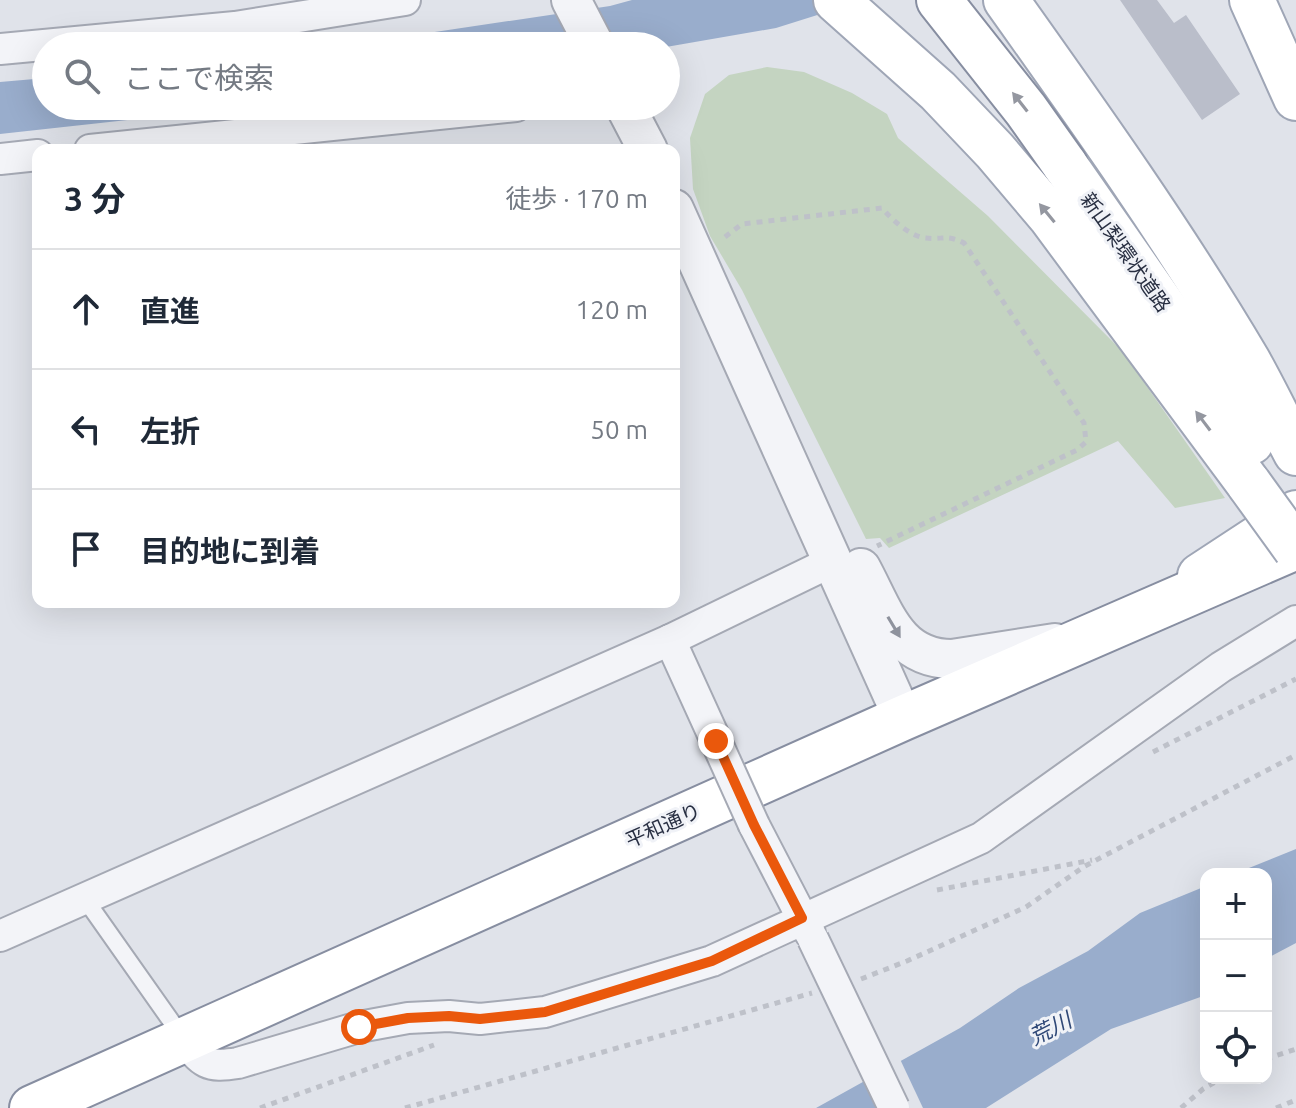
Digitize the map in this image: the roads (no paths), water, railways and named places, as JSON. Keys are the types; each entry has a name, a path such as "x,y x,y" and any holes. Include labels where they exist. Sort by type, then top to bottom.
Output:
{"main road":[{"path":"1006,0 1135,182 1250,364 1278,466 1296,548"},
{"path":"1252,0 1296,98"},
{"name":"新山梨環状道路","path":"953,1 1078,157 1184,336 1278,466 1296,514"},
{"path":"851,12 938,91 1278,466"},
{"path":"1145,613 1296,514"},
{"name":"平和通り","path":"32,1108 903,718 1296,548"}],"street":[{"path":"182,32 235,27 405,0"},
{"path":"571,0 588,32"},
{"path":"0,49 32,46"},
{"path":"148,144 380,120"},
{"path":"632,120 645,144"},
{"path":"0,159 32,156"},
{"path":"680,222 903,718"},
{"path":"803,494 853,552 897,633 908,647 921,654 952,659 1087,638"},
{"path":"0,936 670,640 833,561"},
{"path":"184,1039 197,1057 219,1066 359,1027 408,1018 449,1016 480,1019 545,1012 808,928 981,838 1208,676 1296,621"},
{"path":"670,640 754,825 808,928 894,1108"}],"lane":[{"path":"85,899 184,1039"}],"water":[{"path":"632,0 865,0 776,28 680,45 680,32 435,32"},
{"path":"32,79 32,120 128,120 0,134 0,82"},
{"path":"1296,849 1296,943 1272,956 1272,868 1249,868"},
{"name":"荒川","path":"1200,888 1200,997 1111,1029 986,1108 816,1108 960,1028 1019,988 1088,951 1140,913"}]}
